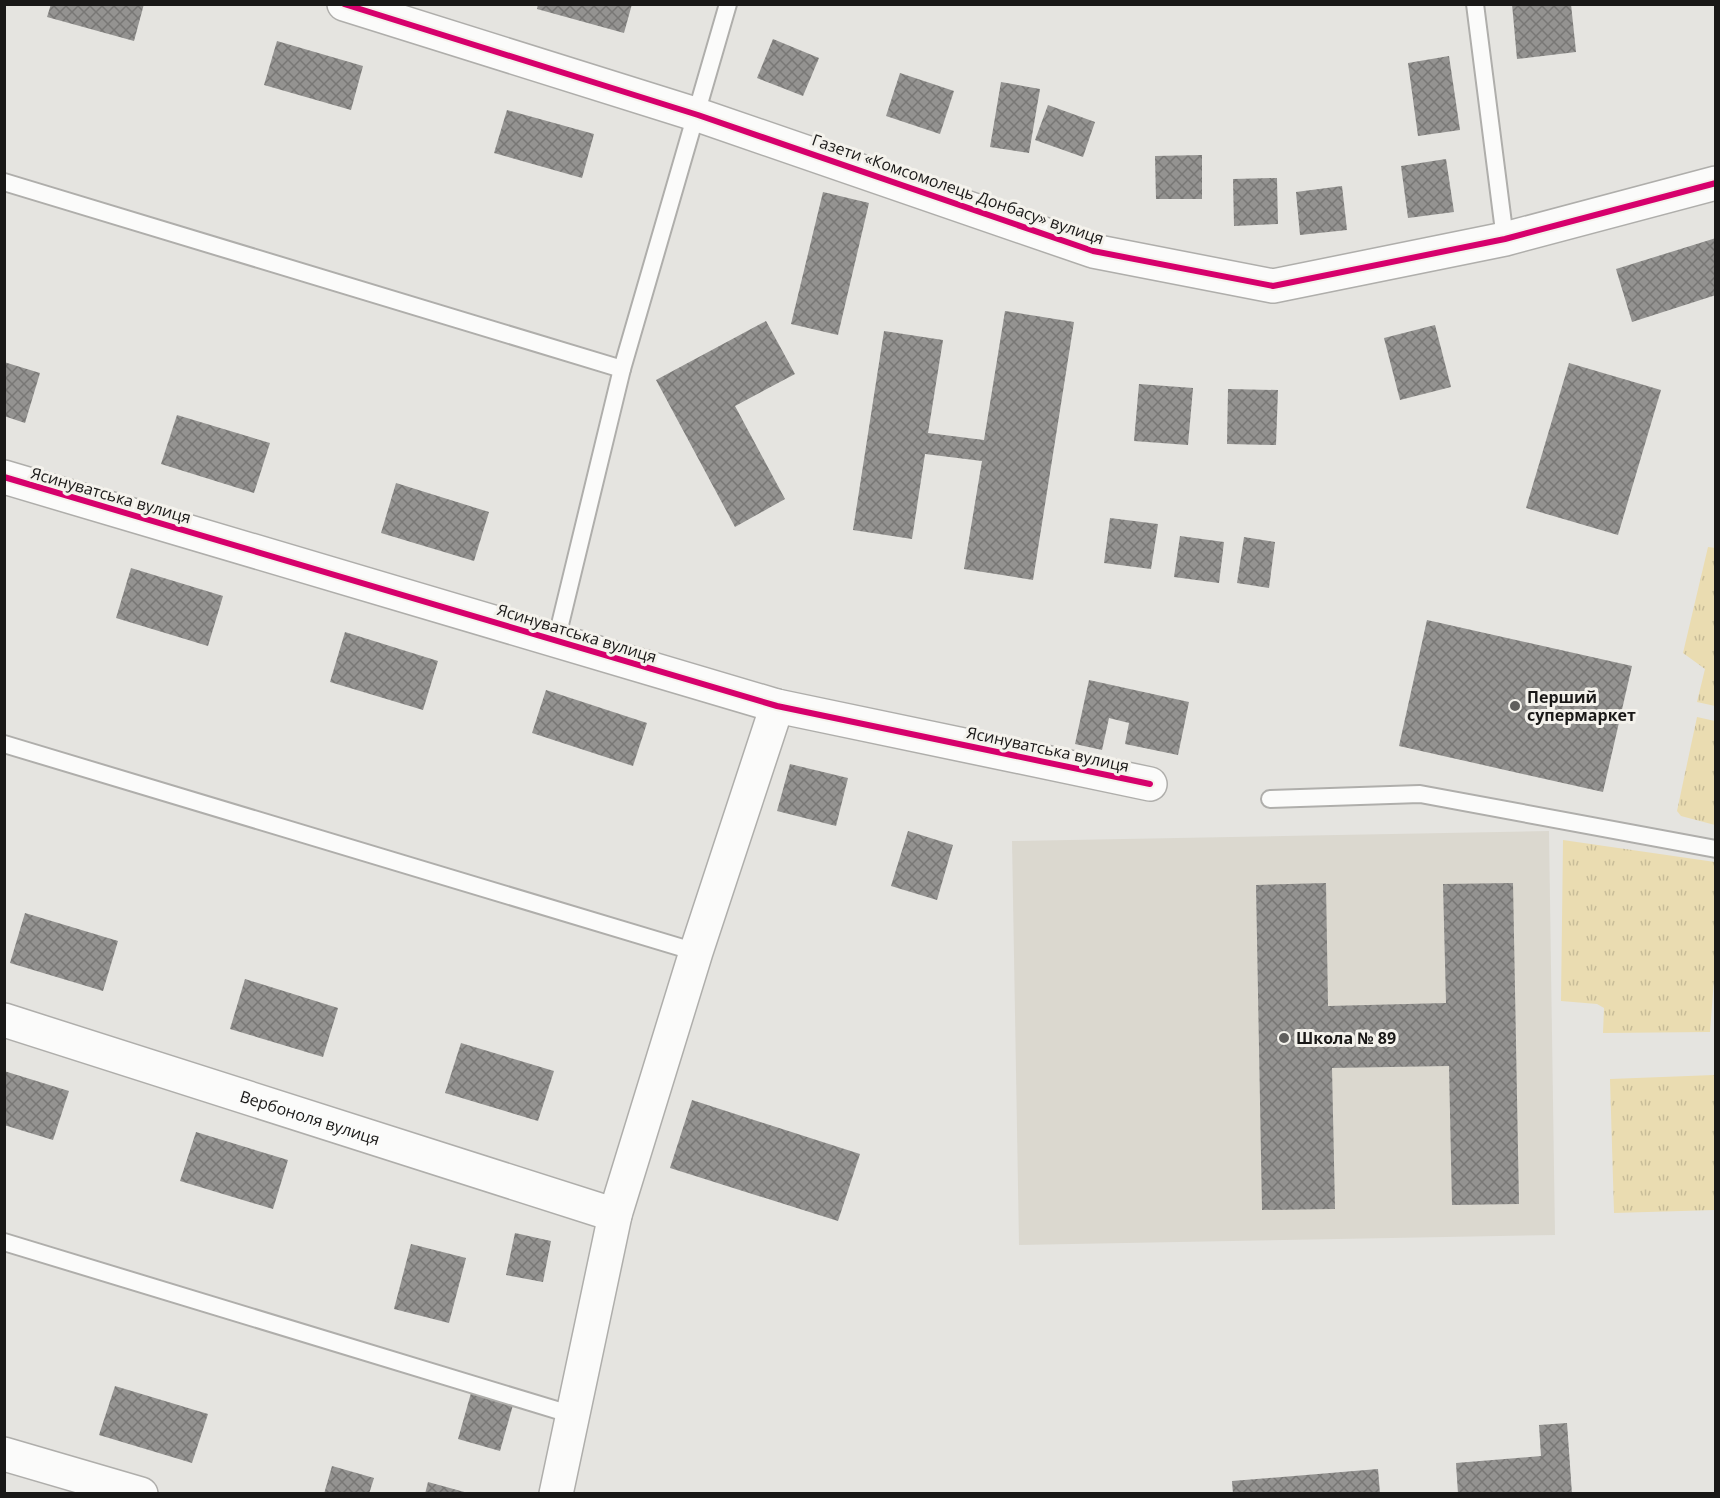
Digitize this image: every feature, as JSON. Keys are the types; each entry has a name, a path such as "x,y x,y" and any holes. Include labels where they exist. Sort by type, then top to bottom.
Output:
{"street":[{"name":"Газети «Комсомолець Донбасу» вулиця","path":"344,4 698,115 1093,251 1273,286 1505,239 1716,183"},
{"name":"Ясинуватська вулиця","path":"4,477 777,706 1150,784"},
{"path":"556,1494 615,1215 696,952 777,706"},
{"name":"Вербоноля вулиця","path":"4,1020 615,1215"},
{"path":"4,1454 141,1494"}],"lane":[{"path":"556,641 622,369 698,115 728,4"},
{"path":"1475,4 1505,239"},
{"path":"4,182 622,369"},
{"path":"4,744 696,952"},
{"path":"1270,799 1420,794 1716,849"},
{"path":"4,1242 573,1415"}],"shaded area":[{"name":"Школа № 89","path":"1549,831 1555,1235 1019,1245 1012,841"}],"green space":[{"path":"1708,547 1716,548 1715,706 1697,702 1705,669 1683,653"},
{"path":"1697,717 1715,721 1715,825 1681,816 1677,811"},
{"path":"1563,840 1715,862 1716,953 1710,1032 1603,1033 1604,1008 1597,1004 1561,1001"},
{"path":"1714,1075 1715,1210 1614,1213 1610,1079"}],"building":[{"path":"51,4 144,4 134,41 47,17"},
{"path":"538,4 632,4 624,33 537,9"},
{"path":"1512,4 1571,4 1576,52 1517,59"},
{"path":"773,39 819,58 803,96 757,78"},
{"path":"277,41 363,66 351,110 264,85"},
{"path":"1449,56 1460,130 1418,136 1408,63"},
{"path":"900,73 954,91 940,134 886,116"},
{"path":"1001,82 1040,89 1029,153 990,147"},
{"path":"1048,105 1095,122 1083,157 1035,140"},
{"path":"507,110 594,134 582,178 494,153"},
{"path":"1202,155 1202,199 1156,199 1155,156"},
{"path":"1446,159 1454,212 1408,218 1401,166"},
{"path":"1277,178 1278,224 1234,226 1233,179"},
{"path":"1342,186 1347,230 1300,235 1296,192"},
{"path":"823,192 869,203 838,335 791,324"},
{"path":"1716,238 1716,295 1632,322 1616,269"},
{"path":"1005,311 1074,322 1033,580 964,569 982,461 925,454 912,539 853,530 884,331 943,340 928,433 984,440"},
{"path":"766,321 795,374 735,406 785,499 735,527 656,380"},
{"path":"1435,325 1451,387 1400,400 1384,338"},
{"path":"4,362 40,373 25,423 4,416"},
{"path":"1569,363 1661,390 1618,535 1526,508"},
{"path":"1139,384 1193,388 1188,445 1134,441"},
{"path":"1228,389 1278,390 1276,445 1227,444"},
{"path":"177,415 270,443 254,493 161,464"},
{"path":"396,483 489,512 474,561 381,533"},
{"path":"1110,518 1158,524 1151,569 1104,563"},
{"path":"1180,536 1224,542 1219,583 1174,577"},
{"path":"1244,537 1275,542 1269,588 1237,583"},
{"path":"131,568 223,596 208,646 116,618"},
{"name":"Перший супермаркет","path":"1427,620 1632,666 1603,792 1399,746"},
{"path":"345,632 438,661 423,710 330,682"},
{"path":"1089,680 1189,702 1178,755 1125,744 1129,723 1109,718 1102,750 1075,744"},
{"path":"546,690 647,723 633,766 532,733"},
{"path":"790,764 848,778 836,826 777,811"},
{"path":"908,831 953,845 937,900 891,886"},
{"path":"1326,883 1328,1006 1446,1003 1443,884 1513,883 1519,1204 1452,1205 1449,1066 1332,1068 1335,1209 1262,1210 1256,885"},
{"path":"25,913 118,941 103,991 10,963"},
{"path":"245,979 338,1008 323,1057 230,1029"},
{"path":"461,1043 554,1071 538,1121 445,1093"},
{"path":"4,1071 69,1091 53,1140 4,1125"},
{"path":"692,1100 860,1154 838,1221 670,1168"},
{"path":"196,1132 288,1160 273,1209 180,1181"},
{"path":"515,1233 551,1241 543,1282 506,1275"},
{"path":"411,1244 466,1258 449,1323 394,1309"},
{"path":"115,1386 208,1414 192,1463 99,1435"},
{"path":"471,1393 513,1405 500,1451 458,1439"},
{"path":"1567,1423 1572,1494 1458,1494 1456,1463 1541,1456 1539,1425"},
{"path":"332,1466 374,1478 369,1494 324,1494"},
{"path":"1378,1469 1380,1494 1233,1494 1232,1481"},
{"path":"428,1482 468,1493 468,1494 425,1494"}],"cycle path":[{"path":"344,4 698,115 1093,251 1273,286 1505,239 1716,183"},
{"path":"4,477 777,706 1150,784"}],"place":[{"name":"Перший супермаркет","path":"1515,706"},
{"name":"Школа № 89","path":"1284,1038"}]}
